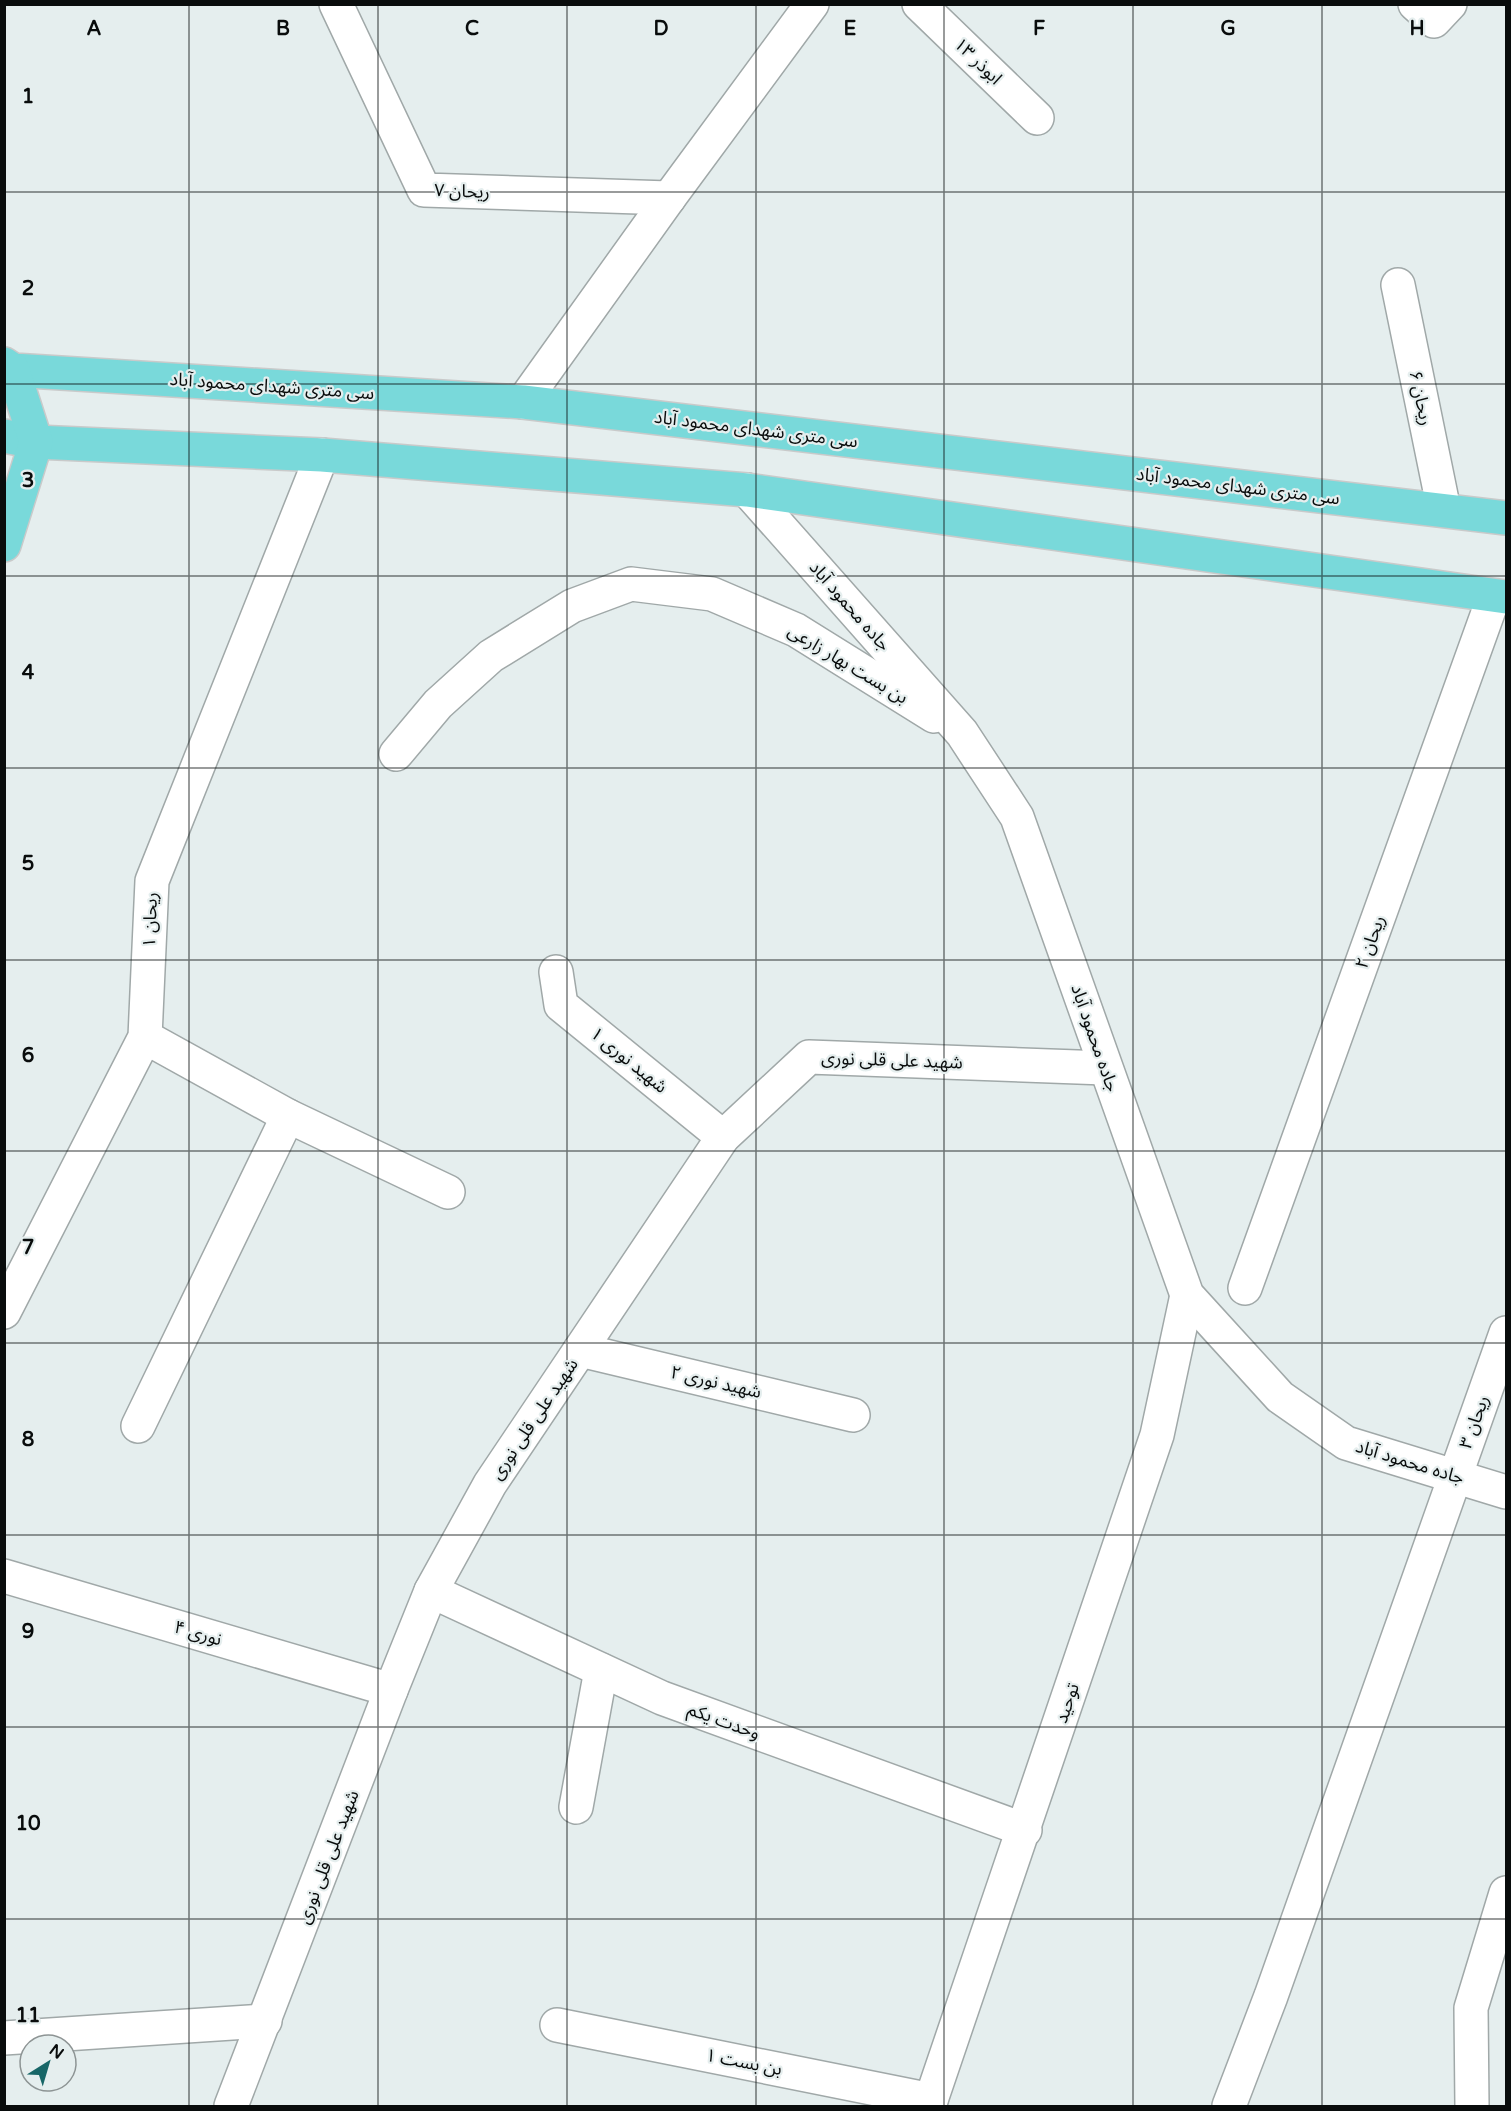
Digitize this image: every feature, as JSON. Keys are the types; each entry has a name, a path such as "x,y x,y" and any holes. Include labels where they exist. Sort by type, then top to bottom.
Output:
{"main road":[{"name":"سی متری شهدای محمود آباد","path":"7,371 523,402 1506,518"},
{"path":"4,545 36,442 7,371"},
{"path":"4,436 36,442 322,455 747,490 1500,596"}],"street":[{"name":"ریحان ۷","path":"336,4 424,190 669,198"},
{"path":"523,402 812,4"},
{"name":"ابوذر ۱۳","path":"919,4 1037,118"},
{"name":"ریحان ۶","path":"1398,285 1444,510"},
{"name":"ریحان ۱","path":"4,1312 145,1037 152,881 322,455"},
{"name":"جاده محمود آباد","path":"747,490 962,733 1017,817 1187,1295 1280,1397 1346,1443 1506,1492"},
{"name":"بن بست بهار زارعی","path":"396,753 438,704 491,656 572,606 631,584 712,594 796,630 962,733"},
{"name":"ریحان ۲","path":"1245,1288 1500,596"},
{"name":"شهید نوری ۱","path":"556,972 561,1005 723,1137"},
{"path":"145,1037 288,1116 448,1192"},
{"name":"شهید علی قلی نوری","path":"231,2106 431,1591 490,1484 723,1137 809,1057 1105,1068"},
{"path":"138,1426 288,1116"},
{"name":"توحيد","path":"930,2103 1157,1435 1187,1295"},
{"name":"ریحان ۳","path":"1229,2106 1271,1996 1506,1333"},
{"name":"شهید نوری ۲","path":"580,1350 853,1414"},
{"name":"نوری ۴","path":"4,1576 392,1690"},
{"name":"وحدت یکم","path":"431,1591 662,1698 1024,1830"},
{"path":"576,1807 601,1670"},
{"path":"1472,2106 1471,2007 1506,1893"},
{"path":"4,2038 265,2021"},
{"name":"بن بست ۱","path":"557,2025 930,2103"}]}
